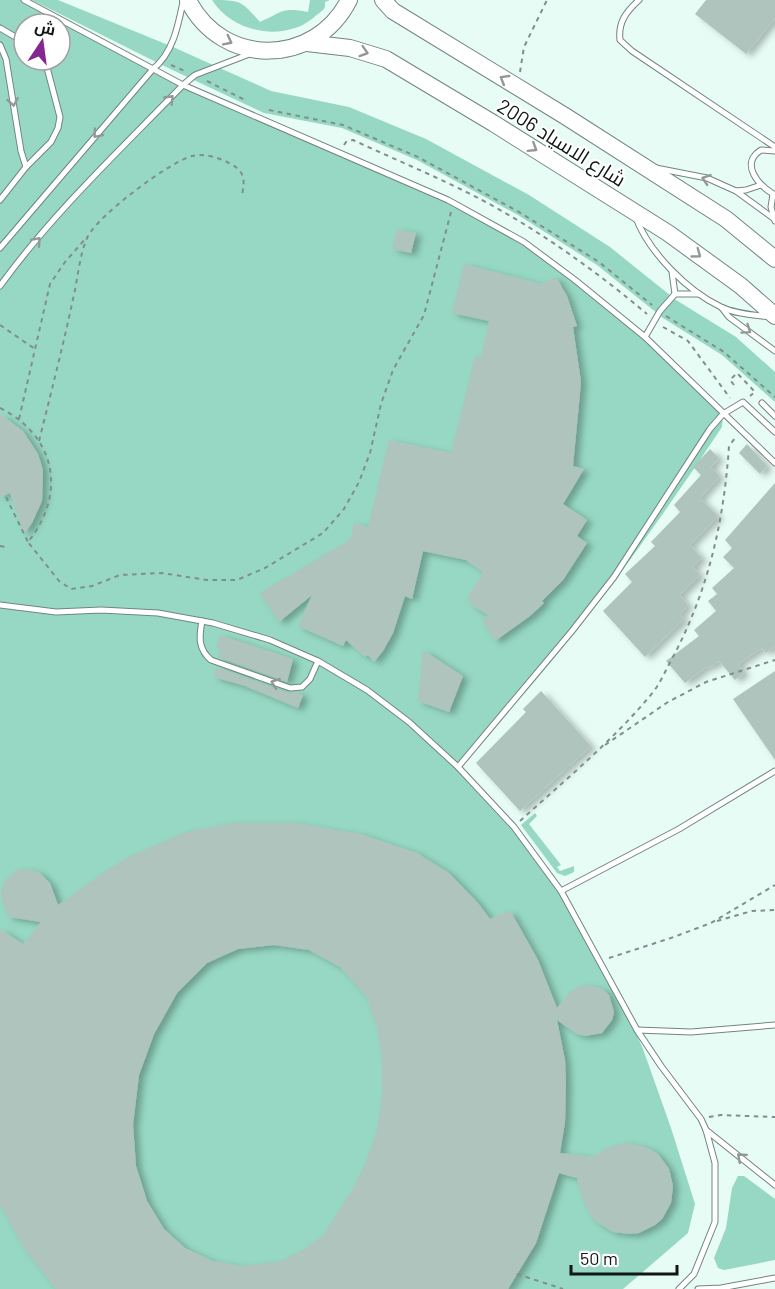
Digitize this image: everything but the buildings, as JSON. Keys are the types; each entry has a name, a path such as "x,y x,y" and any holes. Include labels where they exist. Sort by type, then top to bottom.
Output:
{"main road":[{"path":"186,0 199,18 220,37 232,44 260,51 284,50 307,42 328,28 337,19 349,0"},
{"name":"شارع الاسياد 2006","path":"382,0 393,11 726,219 775,260"},
{"name":"شارع الاسياد 2006","path":"307,42 350,48 386,59 668,233 741,286 775,317"}],"lane":[{"path":"24,0 183,85 453,203 524,242 645,336 775,463"},
{"path":"0,248 153,69 163,61 170,48 186,0"},
{"path":"639,0 629,9 619,27 621,40 632,51 775,149"},
{"path":"0,45 6,59 21,151 26,167"},
{"path":"0,286 66,206 183,85 195,75 260,51"},
{"path":"0,200 26,167 51,142 58,128 60,117 48,72"},
{"path":"774,219 771,201 774,195 760,185 751,169 751,160 761,150 775,149"},
{"path":"642,166 707,178 736,191 774,219"},
{"path":"736,191 760,185"},
{"path":"633,211 642,233 654,252 672,271 701,294 721,307 749,315 775,317"},
{"path":"672,271 675,294"},
{"path":"645,336 660,311 675,294 701,294"},
{"path":"721,307 729,317 775,351"},
{"path":"458,766 572,631 614,577 690,458 723,414 743,402 775,432"},
{"path":"762,403 775,416"},
{"path":"0,606 56,612 101,610 158,613 202,621 270,640 318,662 367,690 402,716 458,766 514,827 561,891 637,1030 701,1119 706,1130 715,1163 715,1222 694,1274 679,1289"},
{"path":"202,621 200,645 204,654 211,660 290,688 302,687 310,680 318,662"},
{"path":"561,891 679,829 775,771"},
{"path":"637,1030 702,1032 775,1025"},
{"path":"706,1130 775,1185"},
{"path":"698,1289 721,1288 775,1278"}],"path":[{"path":"515,86 519,78 524,46 548,0"},
{"path":"20,419 50,284 65,262 111,211 150,180 192,156 221,158 240,170 245,180 242,195"},
{"path":"6,496 28,542 59,581 71,589 92,586 120,575 162,573 207,580 237,580 265,568 323,533 344,508 359,482 393,370 424,315 453,203"},
{"path":"39,441 83,251 89,235"},
{"path":"0,325 35,349"},
{"path":"734,384 730,380 737,373 754,392 743,402"},
{"path":"0,408 20,419 33,430 45,450 52,474 52,490 47,511 37,531 28,542"},
{"path":"514,827 600,748 654,690 688,626 712,560 722,517 729,446 741,430"},
{"path":"0,546 7,548"},
{"path":"600,748 668,702 706,681 775,660"},
{"path":"711,922 775,885"},
{"path":"600,961 671,938 711,922 752,911 775,910"},
{"path":"701,1119 722,1115 775,1117"},
{"path":"517,1274 563,1289"}],"green space":[{"path":"0,0 24,0 46,12 12,12 12,72 72,72 72,26 183,85 448,200 524,242 645,336 723,414 722,427 597,604 515,704 454,766 523,840 564,895 584,927 643,1049 671,1128 695,1204 688,1233 623,1289 0,1289"},
{"path":"32,0 58,0 173,47 271,91 349,107 426,139 529,195 610,247 676,300 736,337 775,372 775,402 722,355 663,318 597,265 518,215 417,160 342,128 264,113 72,20 72,12 56,12"},
{"path":"212,0 229,0 240,3 260,22 287,10 308,12 310,0 330,0 325,2 323,10 303,25 272,32 260,31 238,23 228,17"},
{"path":"535,813 537,816 529,824 561,865 557,867 560,871 574,866 574,872 565,876 557,873 521,825"},
{"path":"738,1176 744,1176 775,1199 775,1260 724,1270 718,1268 714,1258 726,1228 732,1188"}]}
